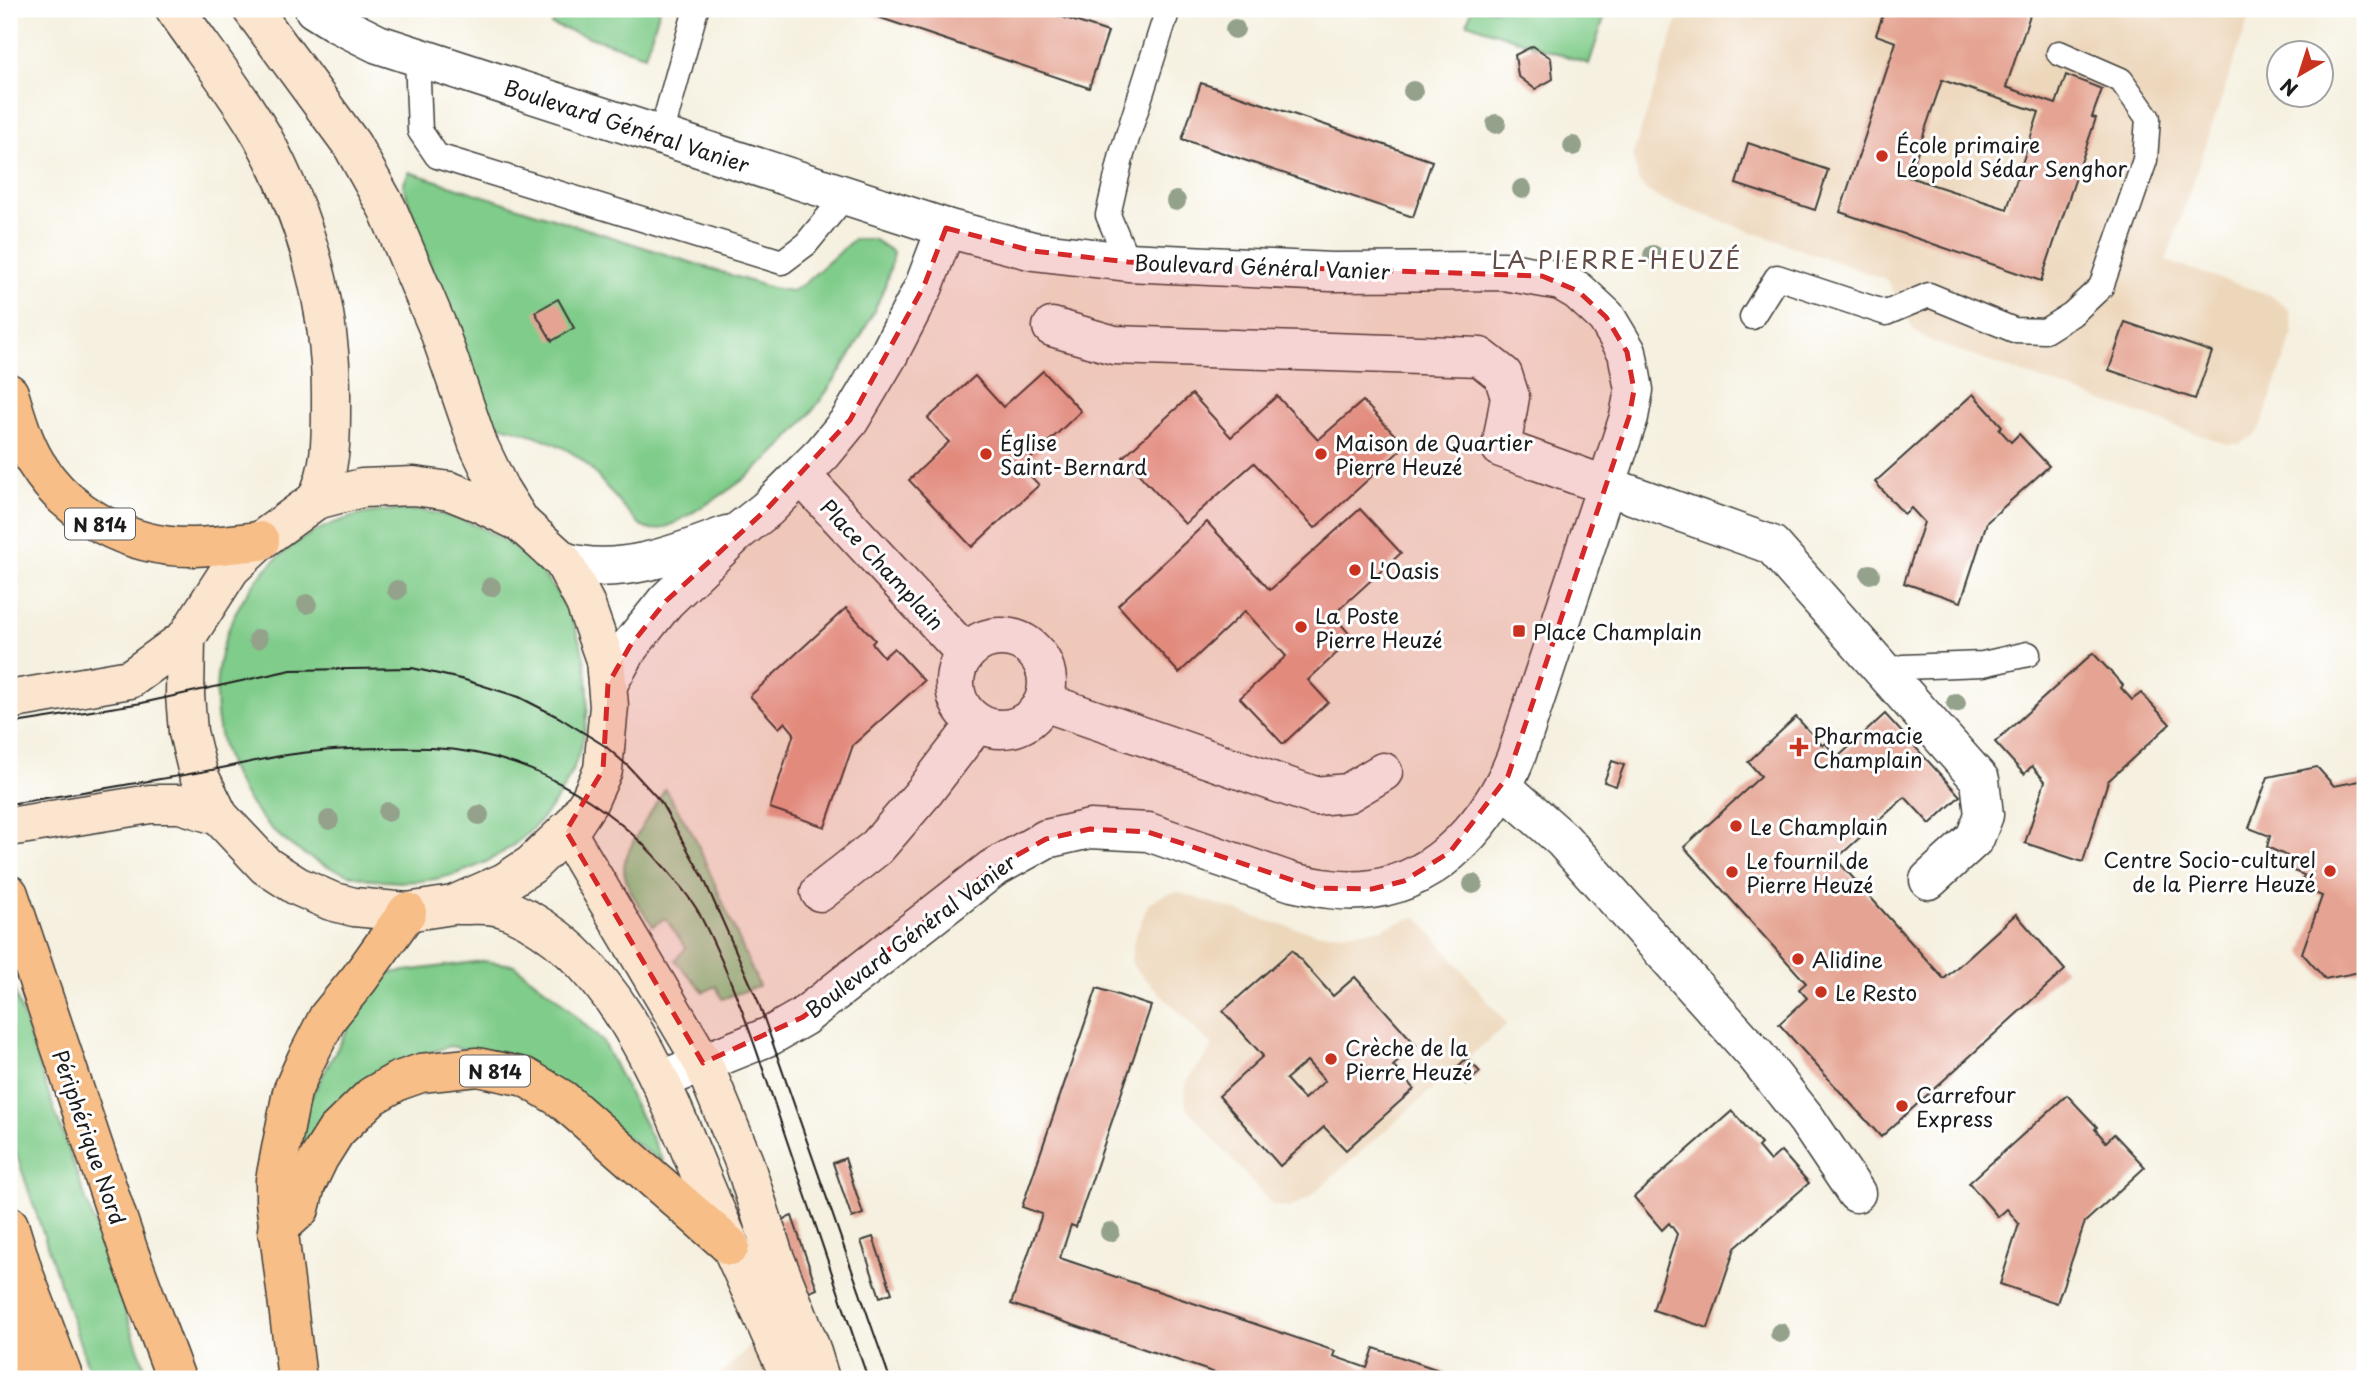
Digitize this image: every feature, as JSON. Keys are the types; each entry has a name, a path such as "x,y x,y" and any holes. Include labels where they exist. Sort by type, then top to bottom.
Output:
{"highway":[{"name":"N 814","path":"9,393 21,430 36,462 55,490 99,523 125,535 162,544 191,547 260,541"},
{"name":"Périphérique Nord","path":"9,894 130,1255 176,1379"},
{"path":"297,1379 277,1230 275,1180 292,1092 328,1017 407,912"},
{"name":"N 814","path":"277,1230 300,1209 306,1185 336,1131 363,1104 398,1081 421,1073 477,1067 525,1077 562,1099 730,1246"},
{"path":"9,1225 24,1274 64,1379"},
{"path":"24,1274 17,1354 27,1379"}],"street":[{"path":"175,9 260,133 278,167 304,234 325,316 332,360 331,448 325,480 316,500"},
{"path":"252,9 352,145 387,208 438,328 478,444 499,488 521,523 563,561 585,603 605,660 609,706 603,771 589,801 574,824 531,864 505,883 453,905"},
{"name":"Boulevard Général Vanier","path":"314,9 378,44 946,228 1033,251 1128,262 1331,272 1504,271 1561,281 1578,291 1606,317 1627,352 1632,369 1634,390 1629,418 1606,486"},
{"path":"608,684 644,625 739,531 767,509 823,453 850,420 869,390 924,286 946,228"},
{"path":"1052,327 1114,345 1480,357 1503,375 1510,397 1501,448 1772,545 1980,780 1984,815 1975,838 1929,880"},
{"name":"Place Champlain","path":"801,475 965,653"},
{"path":"9,700 130,679 186,638 231,568 260,541 316,500 362,488 414,486 450,491 521,523"},
{"path":"1606,486 1516,757 1503,787 1563,839 1754,1052 1807,1120 1856,1193"},
{"path":"563,561 579,566 617,568 687,550 739,531"},
{"path":"186,638 185,695 188,732 198,773 219,816 266,866 297,886 331,901 354,907 407,912 453,905 490,904 510,910 551,933 579,959 611,998 682,1071 730,1246 792,1379"},
{"path":"990,638 1019,640 1031,648 1041,660 1048,687 1044,702 1035,715 1023,725 1007,730 992,729 977,723 965,712 956,691 954,683 957,667 965,653 976,644 990,638"},
{"path":"1044,702 1315,796 1348,793 1382,772"},
{"path":"820,892 877,847 925,791 977,723"},
{"name":"Boulevard Général Vanier","path":"682,1071 770,1036 803,1017 992,869 1046,839 1090,828 1148,832 1292,882 1316,888 1372,889 1404,881 1451,852 1473,828 1503,787"},
{"path":"9,827 150,804 180,804 219,816"},
{"path":"566,831 682,1071 744,1162 774,1256 810,1346 820,1379"}],"lane":[{"path":"661,135 696,9"},
{"path":"1128,262 1108,215 1122,154 1168,9"},
{"path":"1752,317 1777,277 1886,313 1929,295 2014,330 2045,331 2072,314 2101,287 2145,160 2148,118 2121,80 2059,52"},
{"path":"417,57 420,131 437,156 782,262 806,244 846,195"},
{"path":"1887,676 1903,667 1983,664 2028,654"}],"highlighted area":[{"path":"946,228 1033,251 1128,262 1542,276 1578,291 1606,317 1627,352 1634,390 1629,417 1508,776 1450,852 1404,881 1372,889 1316,888 1148,832 1090,829 1046,839 992,869 803,1017 703,1063 566,831 603,770 608,684 630,646 666,601 767,509 850,420 924,286"}],"shaded area":[{"path":"1681,9 2252,9 2166,261 2273,296 2290,311 2293,335 2256,434 2240,444 2227,444 1930,341 1914,330 1887,280 1660,199 1645,189 1638,180 1633,154"},
{"path":"1178,892 1274,923 1316,933 1381,929 1417,916 1507,1024 1308,1198 1289,1208 1272,1205 1186,1107 1185,1088 1188,1079 1213,1047 1133,966 1131,960 1134,940 1150,902 1166,894"},
{"path":"755,1341 772,1379 716,1379"}],"green space":[{"path":"557,9 660,9 645,55 552,25"},
{"path":"1472,9 1607,9 1589,64 1467,23"},
{"path":"409,172 771,288 792,291 805,283 854,239 873,239 893,252 885,285 861,336 828,389 791,436 770,457 722,494 672,524 653,530 647,529 634,519 589,466 571,452 535,436 483,421 403,185"},
{"path":"402,510 438,513 473,524 506,541 534,564 557,592 574,625 585,660 588,696 585,732 574,767 557,800 534,828 506,851 473,868 438,879 402,882 366,879 331,868 298,851 270,828 247,800 230,767 219,732 216,696 219,660 230,625 247,592 270,564 298,541 331,524 366,513"},
{"path":"665,789 694,836 759,986 722,999 716,986 704,992 675,960 686,948 665,918 653,926 630,890 625,875 625,860"},
{"path":"483,961 514,965 556,997 603,1042 664,1163 518,1061 450,1046 392,1065 305,1147 288,1169 304,1110 352,1021 382,974"},
{"path":"9,974 149,1379 92,1379 9,1132"}],"building":[{"path":"854,9 1038,9 1108,32 1089,88"},
{"path":"1885,9 2032,9 2006,87 2056,104 2066,75 2102,89 2092,117 2096,118 2041,281 1840,212 1896,42 1876,35","holes":["1942,80 2039,112 2007,209 1909,177"]},
{"path":"1533,46 1551,58 1553,79 1535,89 1518,76 1515,55"},
{"path":"1201,83 1432,161 1413,217 1182,139"},
{"path":"1748,143 1828,170 1815,210 1736,184"},
{"path":"558,299 574,328 552,341 535,312"},
{"path":"2125,322 2212,352 2195,399 2109,370"},
{"name":"Église Saint-Bernard","path":"1043,371 1081,411 1022,467 1039,485 972,547 909,480 949,442 928,418 975,376 1003,407"},
{"path":"1192,394 1231,437 1277,396 1318,440 1363,401 1405,446 1315,528 1254,463 1185,524 1123,457"},
{"path":"1973,394 2002,426 1999,429 2011,442 2019,434 2049,466 1987,522 1961,602 1904,583 1924,522 1911,508 1904,514 1875,482"},
{"path":"1360,509 1401,553 1333,615 1353,638 1308,680 1328,702 1283,744 1240,698 1286,656 1245,611 1179,673 1118,605 1207,522 1270,590"},
{"path":"846,608 875,640 872,643 884,657 894,648 924,681 853,745 825,827 770,808 794,733 785,722 779,728 750,696"},
{"path":"2093,653 2123,685 2121,688 2132,700 2141,693 2170,724 2108,781 2083,862 2025,843 2045,781 2032,766 2024,774 1995,742"},
{"path":"1885,714 1960,796 1930,824 1905,797 1836,859 1944,979 2016,914 2065,970 1881,1137 1779,1024 1807,998 1799,989 1806,983 1684,847 1761,776 1748,762 1796,717 1823,746 1825,743 1838,757"},
{"path":"1612,761 1624,765 1616,786 1604,782"},
{"name":"Centre Socio-culturel de la Pierre Heuzé","path":"2317,767 2334,786 2365,780 2365,971 2325,979 2302,953 2322,896 2300,887 2304,875 2283,867 2287,856 2267,847 2270,836 2249,828 2268,777"},
{"name":"Crèche de la Pierre Heuzé","path":"1292,950 1333,996 1355,977 1416,1045 1393,1066 1414,1089 1346,1150 1324,1127 1280,1166 1219,1096 1263,1056 1223,1011","holes":["1307,1061 1325,1081 1304,1099 1286,1079"]},
{"path":"1097,988 1151,1006 1076,1227 1071,1225 1060,1258 1335,1351 1333,1356 1367,1368 1374,1348 1465,1379 1233,1379 1011,1304 1042,1214 1022,1207"},
{"path":"1467,1058 1480,1072 1466,1084 1454,1070"},
{"path":"2067,1095 2097,1127 2095,1129 2106,1142 2114,1134 2145,1167 2085,1222 2057,1303 2000,1284 2019,1224 2007,1209 1998,1217 1969,1183"},
{"path":"1732,1111 1761,1144 1758,1147 1770,1161 1781,1151 1809,1183 1735,1248 1708,1328 1653,1310 1677,1234 1669,1223 1662,1230 1634,1197"},
{"path":"845,1158 863,1214 852,1218 833,1163"},
{"path":"792,1216 817,1289 805,1294 778,1221"},
{"path":"873,1237 892,1293 880,1297 861,1241"}],"tram line":[{"path":"9,724 142,703 291,670 412,668 465,680 519,697 605,746 628,766 660,801 703,877 758,1001 890,1379"},
{"path":"9,804 287,755 341,749 395,748 465,751 498,758 530,769 589,801 642,843 665,868 695,907 712,940 757,1051 868,1379"}],"place":[{"name":"École primaire Léopold Sédar Senghor","path":"1882,156"},
{"name":"Église Saint-Bernard","path":"986,454"},
{"name":"Maison de Quartier Pierre Heuzé","path":"1321,454"},
{"name":"L'Oasis","path":"1355,570"},
{"name":"La Poste Pierre Heuzé","path":"1301,627"},
{"name":"Place Champlain","path":"1519,631"},
{"name":"Pharmacie Champlain","path":"1799,747"},
{"name":"Le Champlain","path":"1736,826"},
{"name":"Centre Socio-culturel de la Pierre Heuzé","path":"2330,871"},
{"name":"Le fournil de Pierre Heuzé","path":"1732,872"},
{"name":"Alidine","path":"1798,959"},
{"name":"Le Resto","path":"1821,992"},
{"name":"Crèche de la Pierre Heuzé","path":"1331,1059"},
{"name":"Carrefour Express","path":"1902,1106"}],"district":[{"name":"LA PIERRE-HEUZÉ","path":"1617,259"}]}
